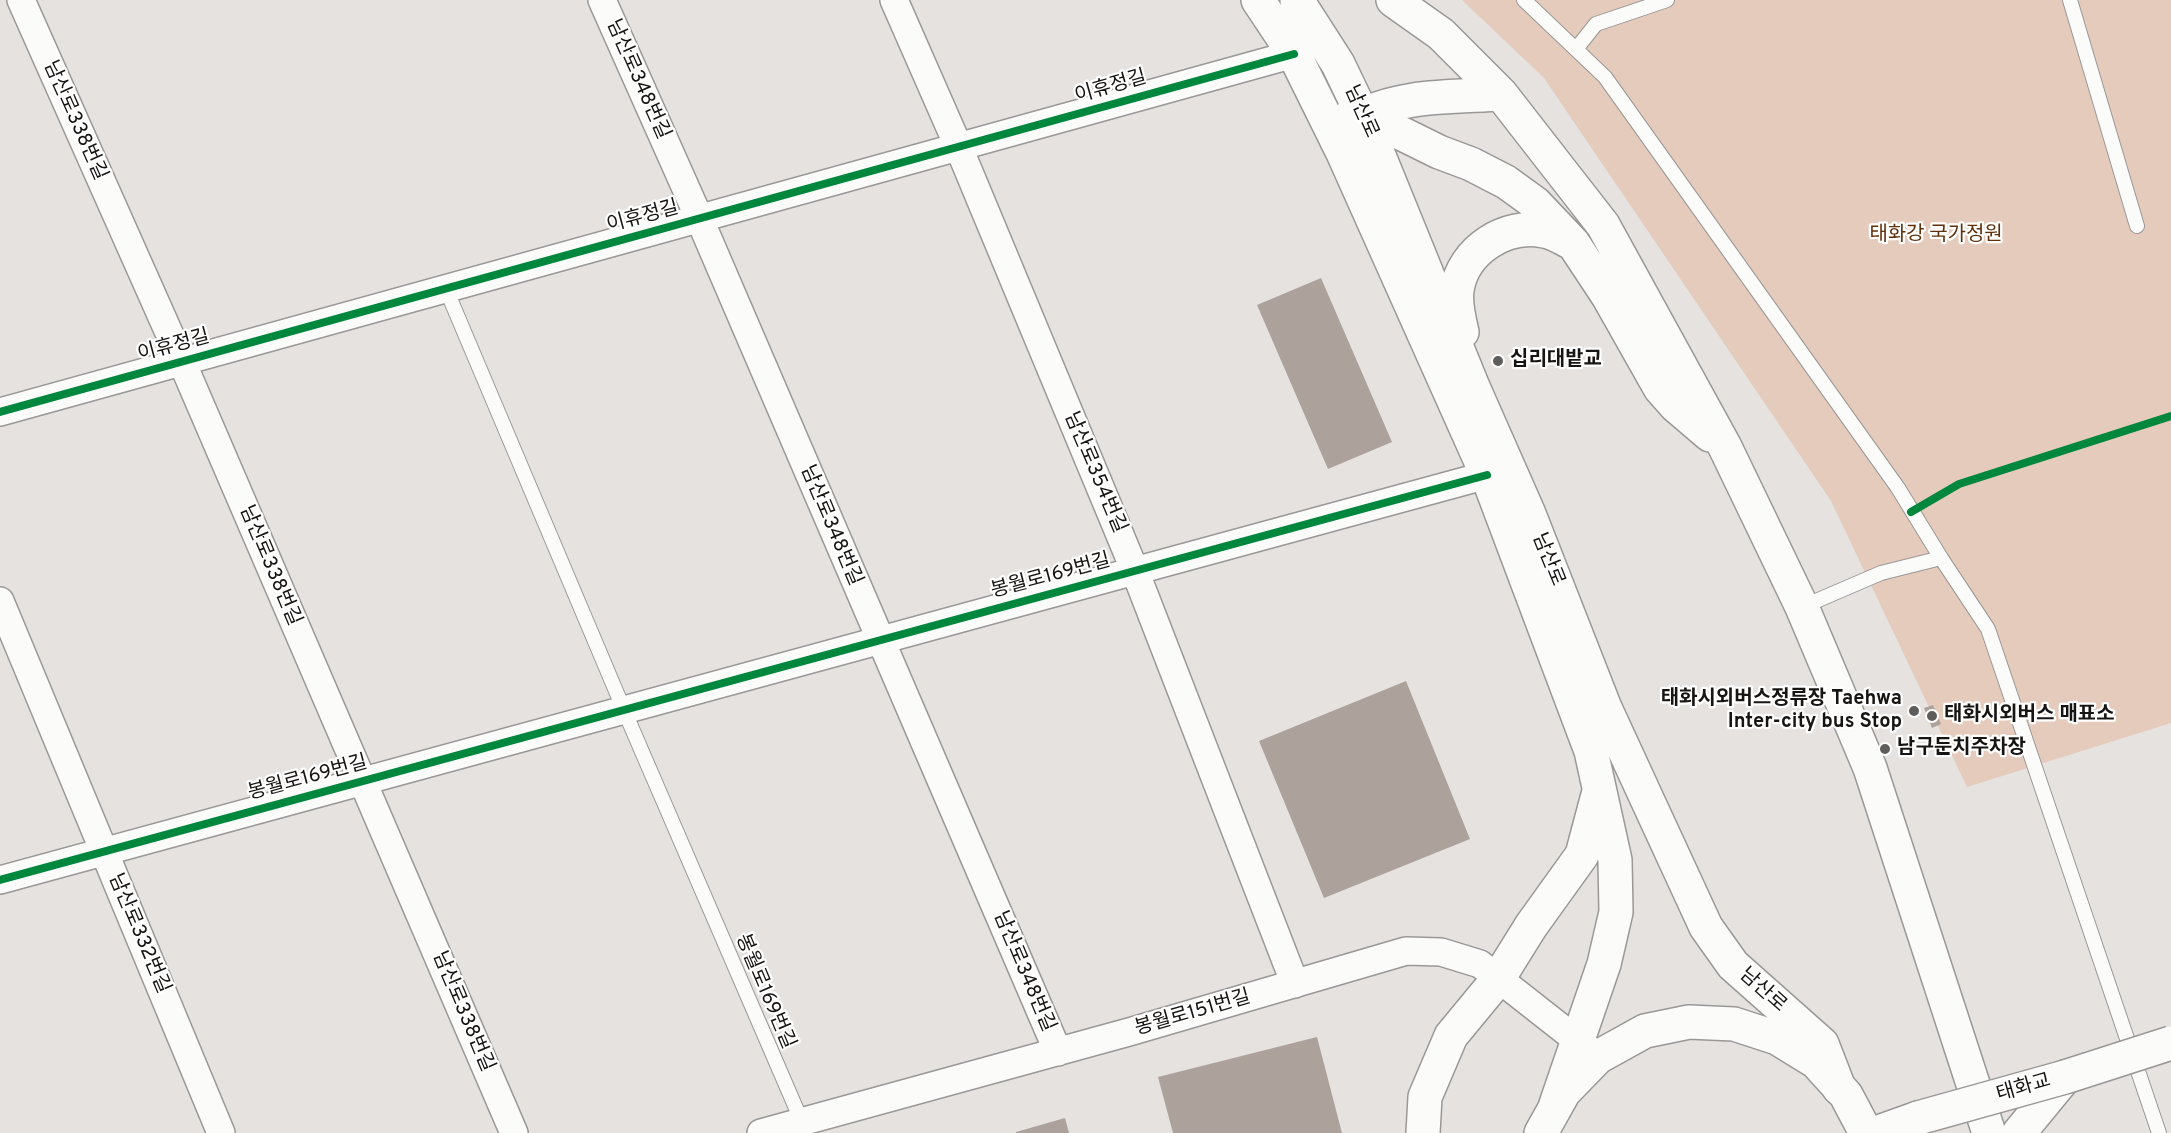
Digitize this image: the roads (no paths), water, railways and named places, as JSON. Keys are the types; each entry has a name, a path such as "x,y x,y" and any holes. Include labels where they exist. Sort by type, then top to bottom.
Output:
{"main road":[{"name":"남산로","path":"1258,0 1300,66 1343,153 1487,475 1591,751 1615,860 1616,912 1587,1049"},
{"name":"남산로","path":"1297,0 1338,64 1362,114 1473,387 1529,514 1605,708 1706,927 1733,965 1822,1044 1840,1089"},
{"path":"1393,0 1442,34 1501,94 1603,225 1725,447 1803,607 1870,768 1989,1133"},
{"path":"1300,66 1324,99 1341,109 1362,114 1439,152 1471,164 1506,182 1535,203 1573,243 1608,296 1660,388 1676,406 1725,447"},
{"path":"1343,153 1344,128 1362,114 1408,100 1501,94"},
{"path":"1473,387 1460,320 1457,291 1463,268 1478,251 1499,236 1522,230 1546,231 1573,243"},
{"path":"1423,1133 1425,1096 1452,1036 1498,979 1531,926 1582,855 1600,791"},
{"path":"1545,1124 1587,1049 1689,1022 1734,1024 1777,1038 1816,1062 1846,1095 1866,1133"},
{"name":"태화교","path":"1876,1133 1918,1118 2065,1077 2171,1043"},
{"path":"2019,1133 2065,1077"}],"street":[{"name":"남산로338번길","path":"21,0 182,362 514,1133"},
{"name":"남산로348번길","path":"602,0 700,220 1058,1052"},
{"name":"남산로354번길","path":"894,0 1135,571 1295,984"},
{"name":"이휴정길","path":"0,412 958,148 1300,66"},
{"name":"봉월로169번길","path":"0,880 1487,475"},
{"name":"남산로332번길","path":"0,601 221,1133"},
{"name":"봉월로151번길","path":"761,1133 1058,1052 1406,951 1441,952 1480,964 1587,1049"}],"lane":[{"path":"1524,0 1605,77 1898,488 1988,629 2159,1133"},
{"path":"1576,48 1596,24 1667,0"},
{"path":"2070,0 2137,226"},
{"name":"봉월로169번길","path":"446,289 802,1122"},
{"path":"1803,607 1881,573 1941,558"}],"place":[{"name":"십리대밭교","path":"1498,361"},
{"name":"태화시외버스정류장 Taehwa Inter-city bus Stop","path":"1914,711"},
{"name":"태화시외버스 매표소","path":"1932,716"},
{"name":"남구둔치주차장","path":"1885,749"}],"park label":[{"name":"태화강 국가정원","path":"1936,236"}]}
